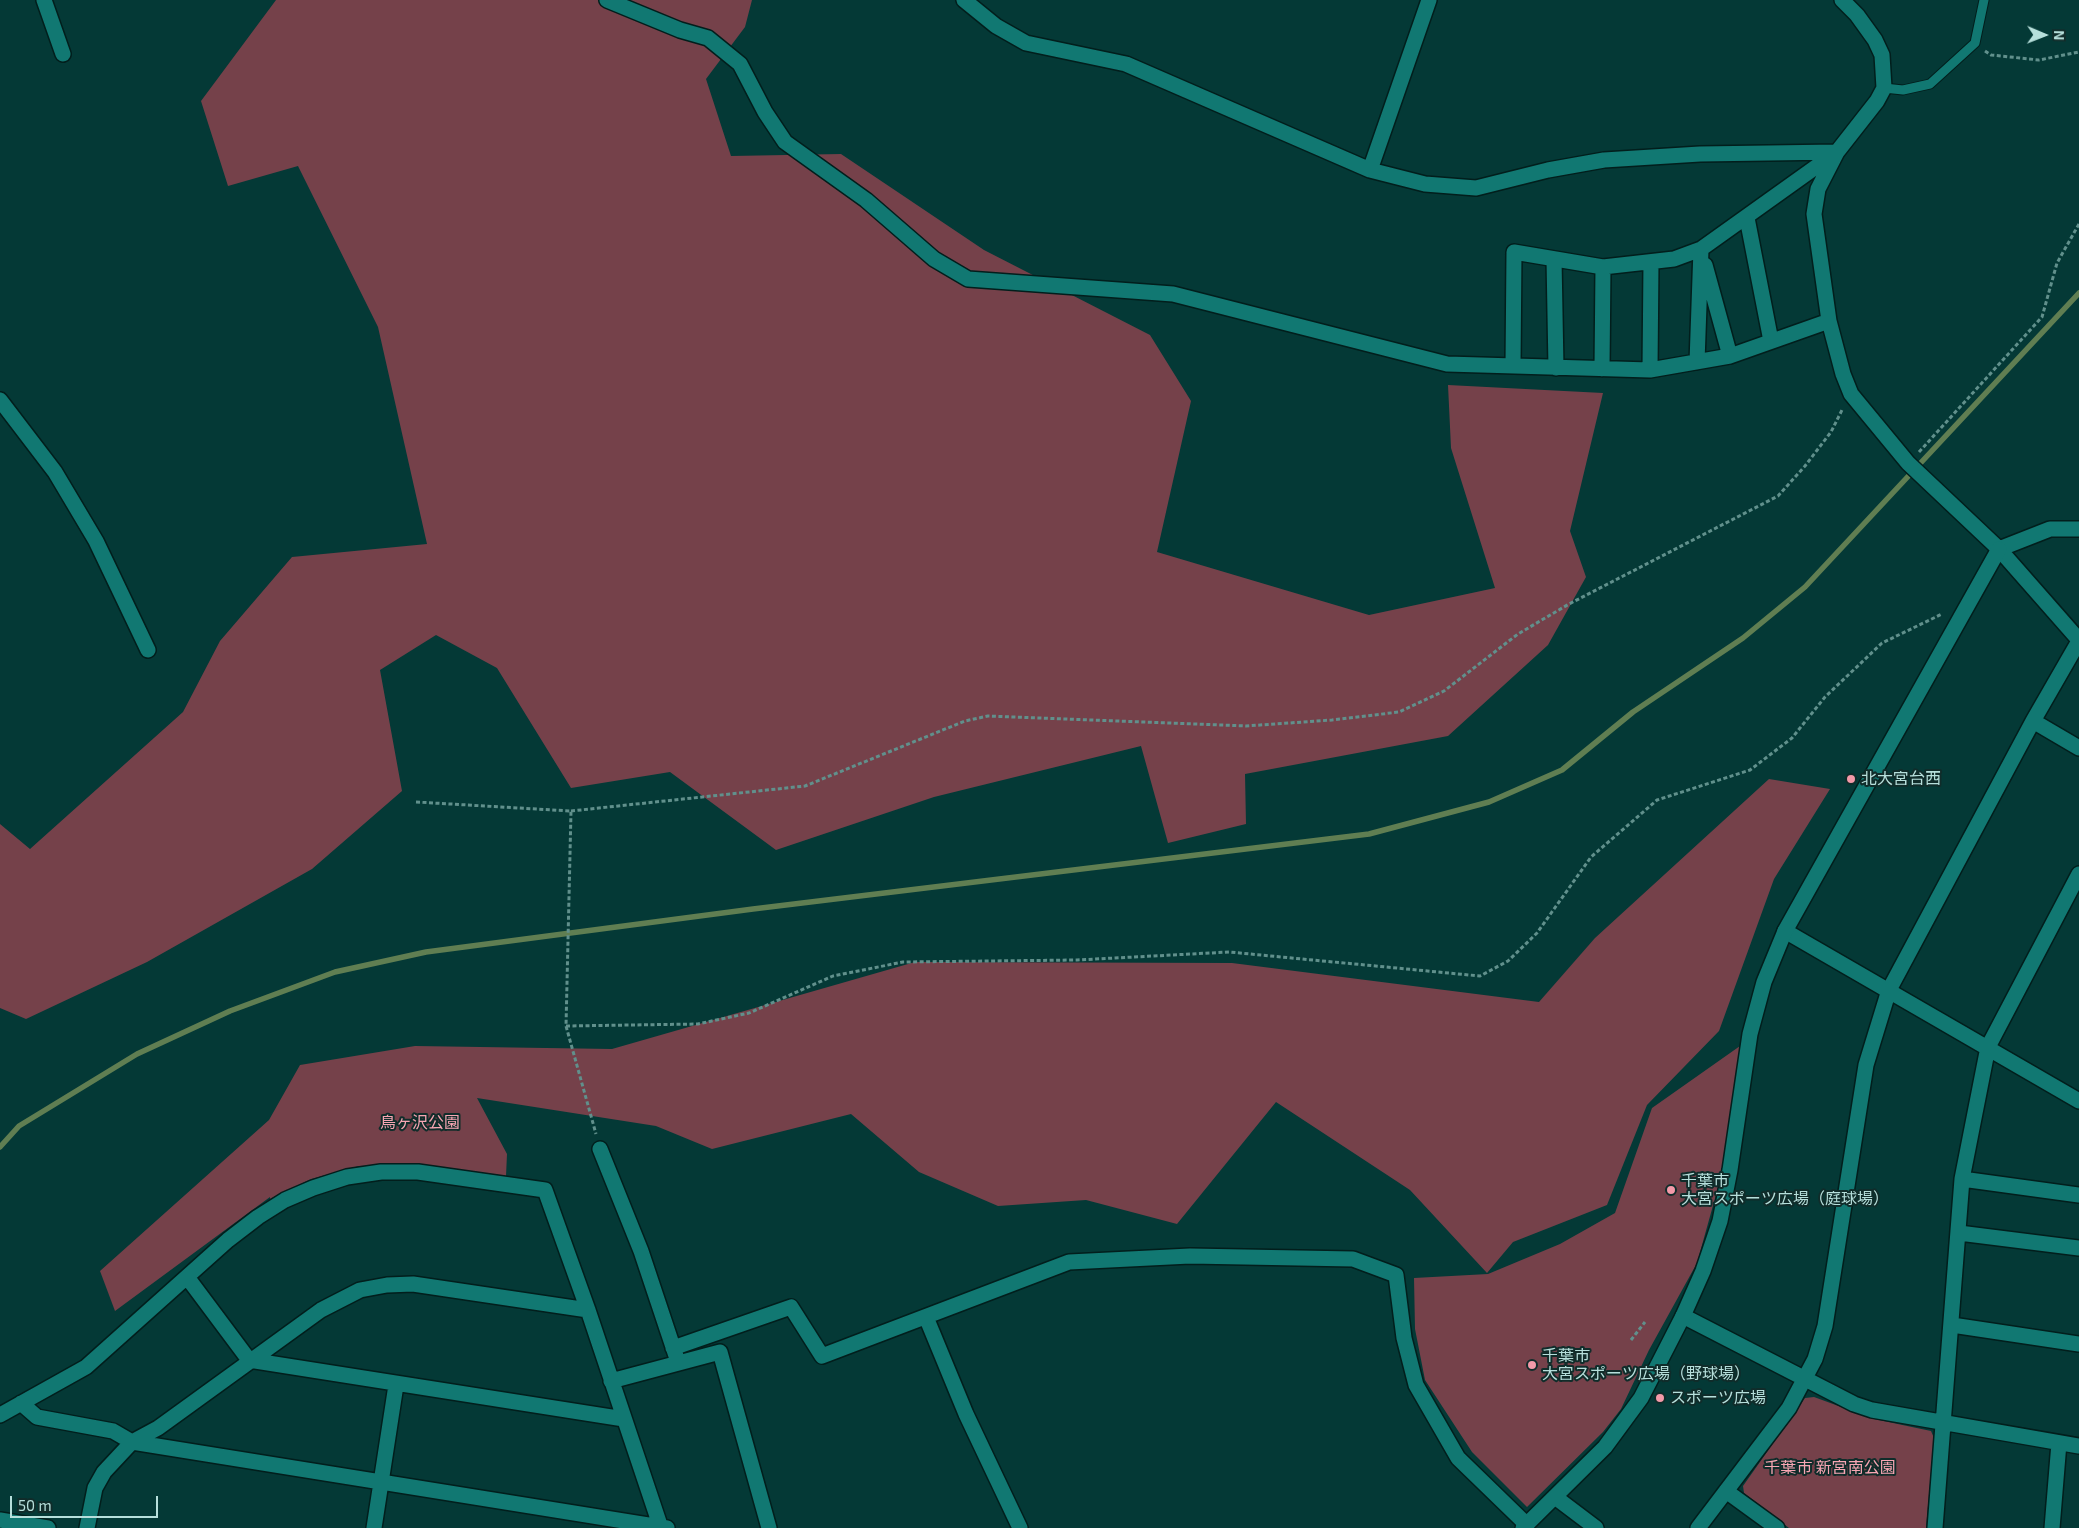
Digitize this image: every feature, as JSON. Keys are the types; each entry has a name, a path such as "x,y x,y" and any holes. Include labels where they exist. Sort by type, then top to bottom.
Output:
{"street":[{"path":"44,0 63,54"},
{"path":"607,0 680,30 708,38 740,64 765,112 785,142 866,200 934,259 968,278 1173,294 1447,364 1650,370 1730,356 1829,321"},
{"path":"964,0 996,26 1026,44 1126,64 1370,170 1425,184 1476,188 1548,170 1604,160 1700,154 1837,152"},
{"path":"1370,170 1429,0"},
{"path":"1698,1528 1789,1408 1815,1359 1825,1326 1866,1064 1889,990 2079,641 1999,549 1908,464 1851,394 1843,374 1829,321 1814,214 1818,189 1837,152 1877,101 1884,88 1882,56 1875,40 1857,15 1842,0"},
{"path":"1514,366 1514,252 1603,267 1674,259 1700,249 1747,218 1837,152"},
{"path":"1747,218 1771,341"},
{"path":"1700,249 1730,356"},
{"path":"1697,362 1700,249"},
{"path":"1554,259 1556,368"},
{"path":"1650,370 1651,262"},
{"path":"1602,369 1603,267"},
{"path":"0,400 55,472 86,523 148,650"},
{"path":"611,1381 791,1307 822,1356 1069,1262 1190,1256 1352,1259 1396,1275 1404,1338 1416,1385 1458,1458 1525,1526 1605,1447 1641,1398 1683,1316 1703,1271 1720,1221 1730,1170 1750,1034 1764,982 1785,931 1999,549 2050,529 2079,529"},
{"path":"2034,721 2079,748"},
{"path":"1935,1528 1962,1179 1988,1047 2079,874"},
{"path":"1785,931 2079,1101"},
{"path":"600,1148 641,1251 675,1355"},
{"path":"0,1415 21,1403 86,1366 228,1240 258,1217 285,1200 347,1177 381,1172 418,1172 545,1190 663,1528 132,1442 113,1431 37,1417 21,1403"},
{"path":"1962,1179 2079,1195"},
{"path":"1959,1233 2079,1248"},
{"path":"187,1277 249,1360 396,1385 624,1419"},
{"path":"87,1528 95,1488 104,1472 132,1442 158,1428 249,1360 321,1310 360,1290 387,1285 413,1284 588,1310"},
{"path":"1683,1316 1854,1404 1872,1410 2079,1446"},
{"path":"926,1317 966,1414 1020,1528"},
{"path":"1952,1325 2079,1344"},
{"path":"675,1355 720,1352 769,1528"},
{"path":"374,1528 396,1385"},
{"path":"2052,1528 2059,1443"},
{"path":"1726,1491 1777,1528"},
{"path":"1555,1497 1596,1528"},
{"path":"0,1520 48,1528"}],"lane":[{"path":"1884,88 1903,90 1930,84 1975,43 1984,0"}],"path":[{"path":"1975,43 1991,55 2022,59 2039,60 2079,52"},
{"path":"1908,464 2042,317 2057,264 2079,224"},
{"path":"416,802 571,811 805,786 965,721 988,716 1246,726 1332,720 1398,712 1444,691 1518,634 1569,604 1778,496 1805,466 1830,432 1851,394"},
{"path":"566,1026 698,1024 749,1013 833,976 903,962 1077,960 1229,952 1480,976 1508,961 1537,933 1592,857 1657,800 1750,770 1792,738 1825,697 1882,643 1968,602"},
{"path":"571,811 566,1026 600,1148"},
{"path":"1631,1340 1645,1322"}],"green space":[{"path":"276,0 752,0 745,27 706,79 731,156 841,154 984,250 1150,335 1191,401 1157,552 1369,615 1495,588 1451,448 1448,385 1603,393 1570,531 1586,577 1548,645 1448,736 1245,774 1246,824 1168,843 1141,746 934,797 776,850 670,772 571,788 497,668 436,635 380,670 402,791 312,869 147,962 26,1019 0,1008 0,824 30,849 183,712 220,641 292,557 427,544 378,327 298,166 228,186 201,101"},
{"name":"鳥ヶ沢公園","path":"1769,779 1830,789 1774,879 1719,1031 1647,1105 1607,1205 1513,1242 1487,1273 1410,1190 1276,1102 1177,1224 1086,1200 998,1206 919,1172 851,1114 712,1149 656,1126 477,1098 507,1154 506,1176 425,1165 359,1166 311,1179 270,1199 270,1197 115,1311 100,1271 269,1120 300,1065 415,1046 612,1049 915,962 1232,963 1539,1002 1595,938"},
{"name":"千葉市 大宮スポーツ広場（野球場）","path":"1740,1046 1724,1166 1697,1263 1649,1350 1621,1409 1603,1432 1527,1507 1472,1452 1425,1380 1415,1329 1414,1278 1488,1274 1560,1244 1615,1213 1652,1108"},
{"name":"千葉市 新宮南公園","path":"1814,1397 1874,1419 1931,1431 1934,1438 1926,1528 1789,1528 1744,1493 1743,1486 1805,1398"}],"waterway":[{"path":"0,1147 19,1126 137,1054 230,1011 335,972 426,952 753,909 1369,834 1489,802 1562,770 1633,712 1743,638 1805,587 2079,293"}],"place":[{"name":"北大宮台西","path":"1851,779"},
{"name":"千葉市 大宮スポーツ広場（庭球場）","path":"1671,1190"},
{"name":"千葉市 大宮スポーツ広場（野球場）","path":"1532,1365"},
{"name":"スポーツ広場","path":"1660,1398"}]}
